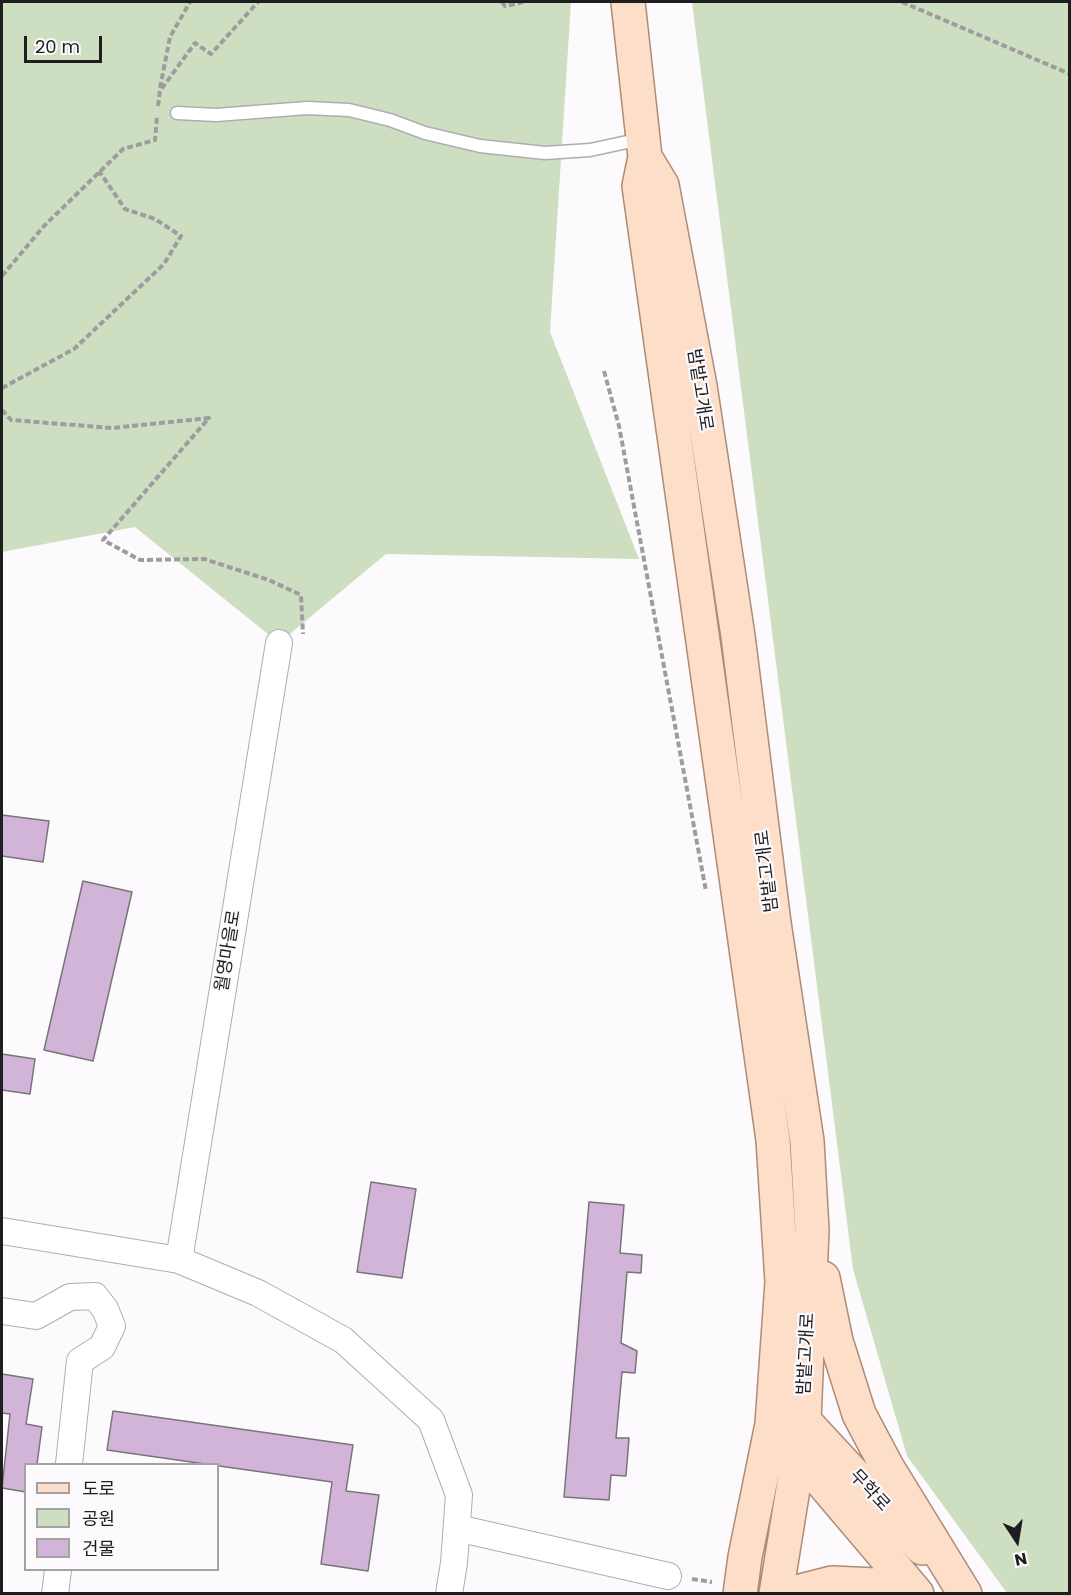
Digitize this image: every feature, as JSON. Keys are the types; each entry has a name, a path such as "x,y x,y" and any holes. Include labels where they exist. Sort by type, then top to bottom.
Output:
{"main road":[{"name":"밤밭고개로","path":"628,2 644,148 639,186 773,1140 782,1282 772,1424 744,1557 730,1588"},
{"name":"밤밭고개로","path":"644,148 662,185 700,386 738,636 774,923 807,1141 812,1230 804,1421 776,1593"},
{"path":"812,1230 836,1341 860,1414 887,1467 964,1593"},
{"name":"무학로","path":"774,1388 964,1593"},
{"name":"무학로","path":"772,1424 917,1593"},
{"path":"789,1593 832,1583 876,1585 903,1593"}],"street":[{"name":"월영마을로","path":"179,1260 279,643"},
{"path":"2,1231 179,1260 258,1293 343,1340 430,1420 459,1495 449,1593"},
{"path":"2,1311 36,1316 70,1297 95,1296 105,1309 112,1326 102,1347 80,1361 69,1463"},
{"path":"457,1528 668,1576"},
{"path":"55,1593 58,1571"}],"lane":[{"path":"177,113 216,115 307,108 349,110 390,120 425,133 480,146 545,153 644,148"}],"path":[{"path":"2,276 44,226 123,149 155,140 160,91 170,37 190,2"},
{"path":"160,91 195,43 212,54 258,2"},
{"path":"504,4 524,2"},
{"path":"902,2 1070,74"},
{"path":"160,91 177,113"},
{"path":"2,388 74,349 164,264 181,236 155,219 124,209 99,171"},
{"path":"604,371 619,426 707,899"},
{"path":"2,410 11,420 112,428 209,417 103,540 140,560 204,559 269,580 300,595 304,638 279,643"},
{"path":"668,1576 730,1588"}],"green space":[{"path":"2,2 571,2 550,332 639,559 386,554 279,643 135,527 2,552"},
{"path":"692,2 1069,2 1069,1593 1007,1593 907,1456 853,1269"}],"building":[{"path":"2,815 49,821 43,862 2,856"},
{"path":"83,881 132,892 93,1061 44,1050"},
{"path":"2,1054 35,1059 30,1094 2,1090"},
{"path":"371,1182 416,1189 402,1278 357,1272"},
{"path":"589,1202 624,1205 620,1253 642,1255 641,1273 627,1272 621,1343 637,1351 635,1373 622,1372 616,1438 629,1438 626,1476 611,1475 609,1500 564,1497"},
{"path":"2,1374 33,1379 26,1424 42,1427 37,1463 24,1463 24,1492 2,1488 10,1414 2,1413"},
{"path":"113,1411 353,1445 346,1491 379,1495 368,1571 321,1564 332,1482 219,1466 219,1463 198,1463 107,1450"}]}
